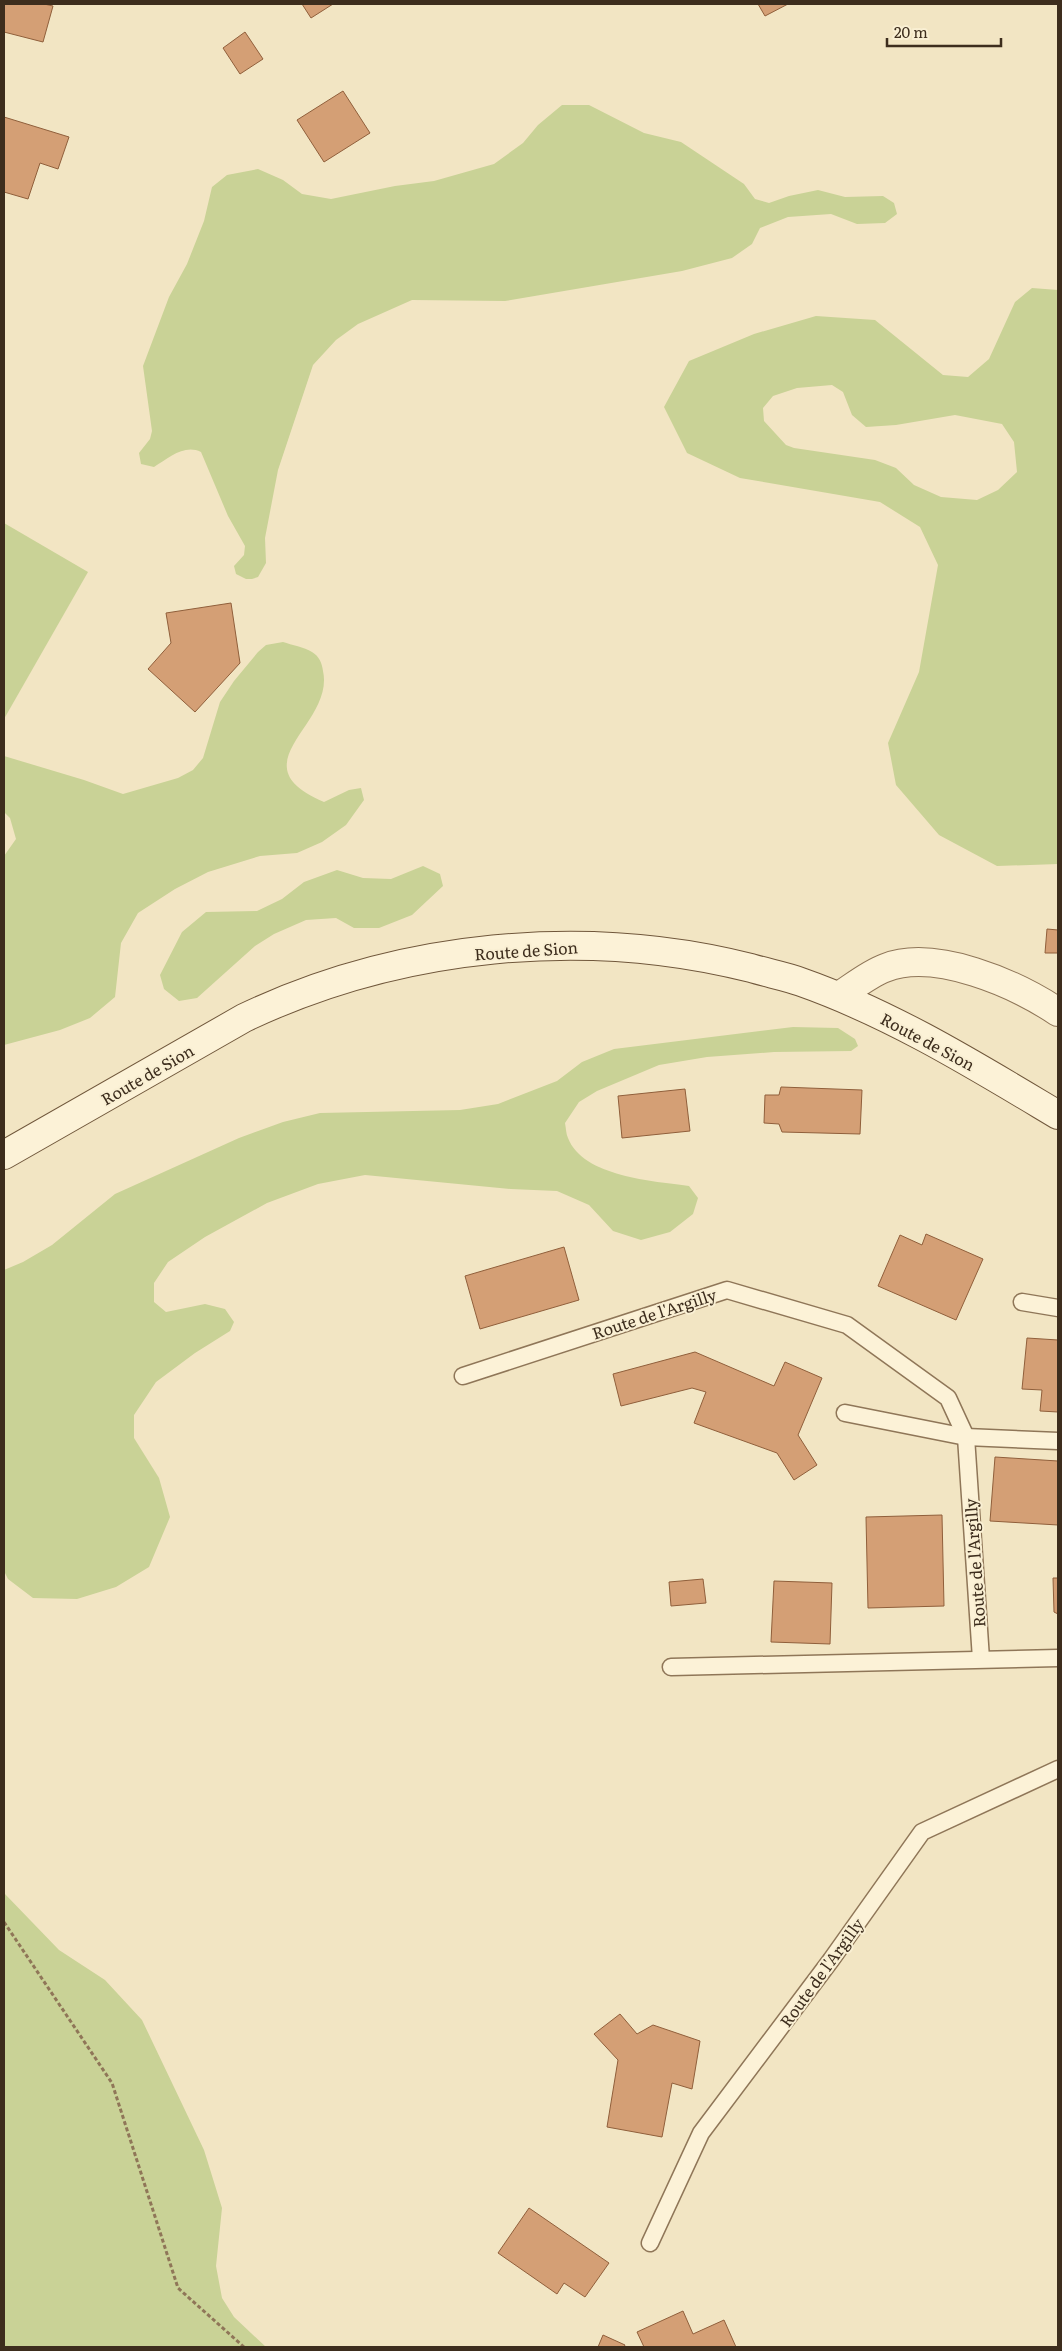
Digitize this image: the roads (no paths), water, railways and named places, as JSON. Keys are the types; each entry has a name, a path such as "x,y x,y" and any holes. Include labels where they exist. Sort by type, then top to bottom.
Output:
{"main road":[{"name":"Route de Sion","path":"4,1155 252,1014 284,999 336,981 405,964 528,946 614,946 667,951 722,961 798,980 839,996 974,1065 1058,1115"},
{"path":"839,996 884,968 906,963 938,964 974,972 1008,985 1058,1012"}],"lane":[{"name":"Route de l'Argilly","path":"463,1376 727,1290 847,1325 948,1398 966,1437 980,1659"},
{"path":"1022,1302 1058,1308"},
{"path":"845,1413 966,1437 1058,1441"},
{"path":"671,1667 1058,1658"},
{"name":"Route de l'Argilly","path":"650,2243 701,2134 831,1960 922,1832 1058,1769"}]}
